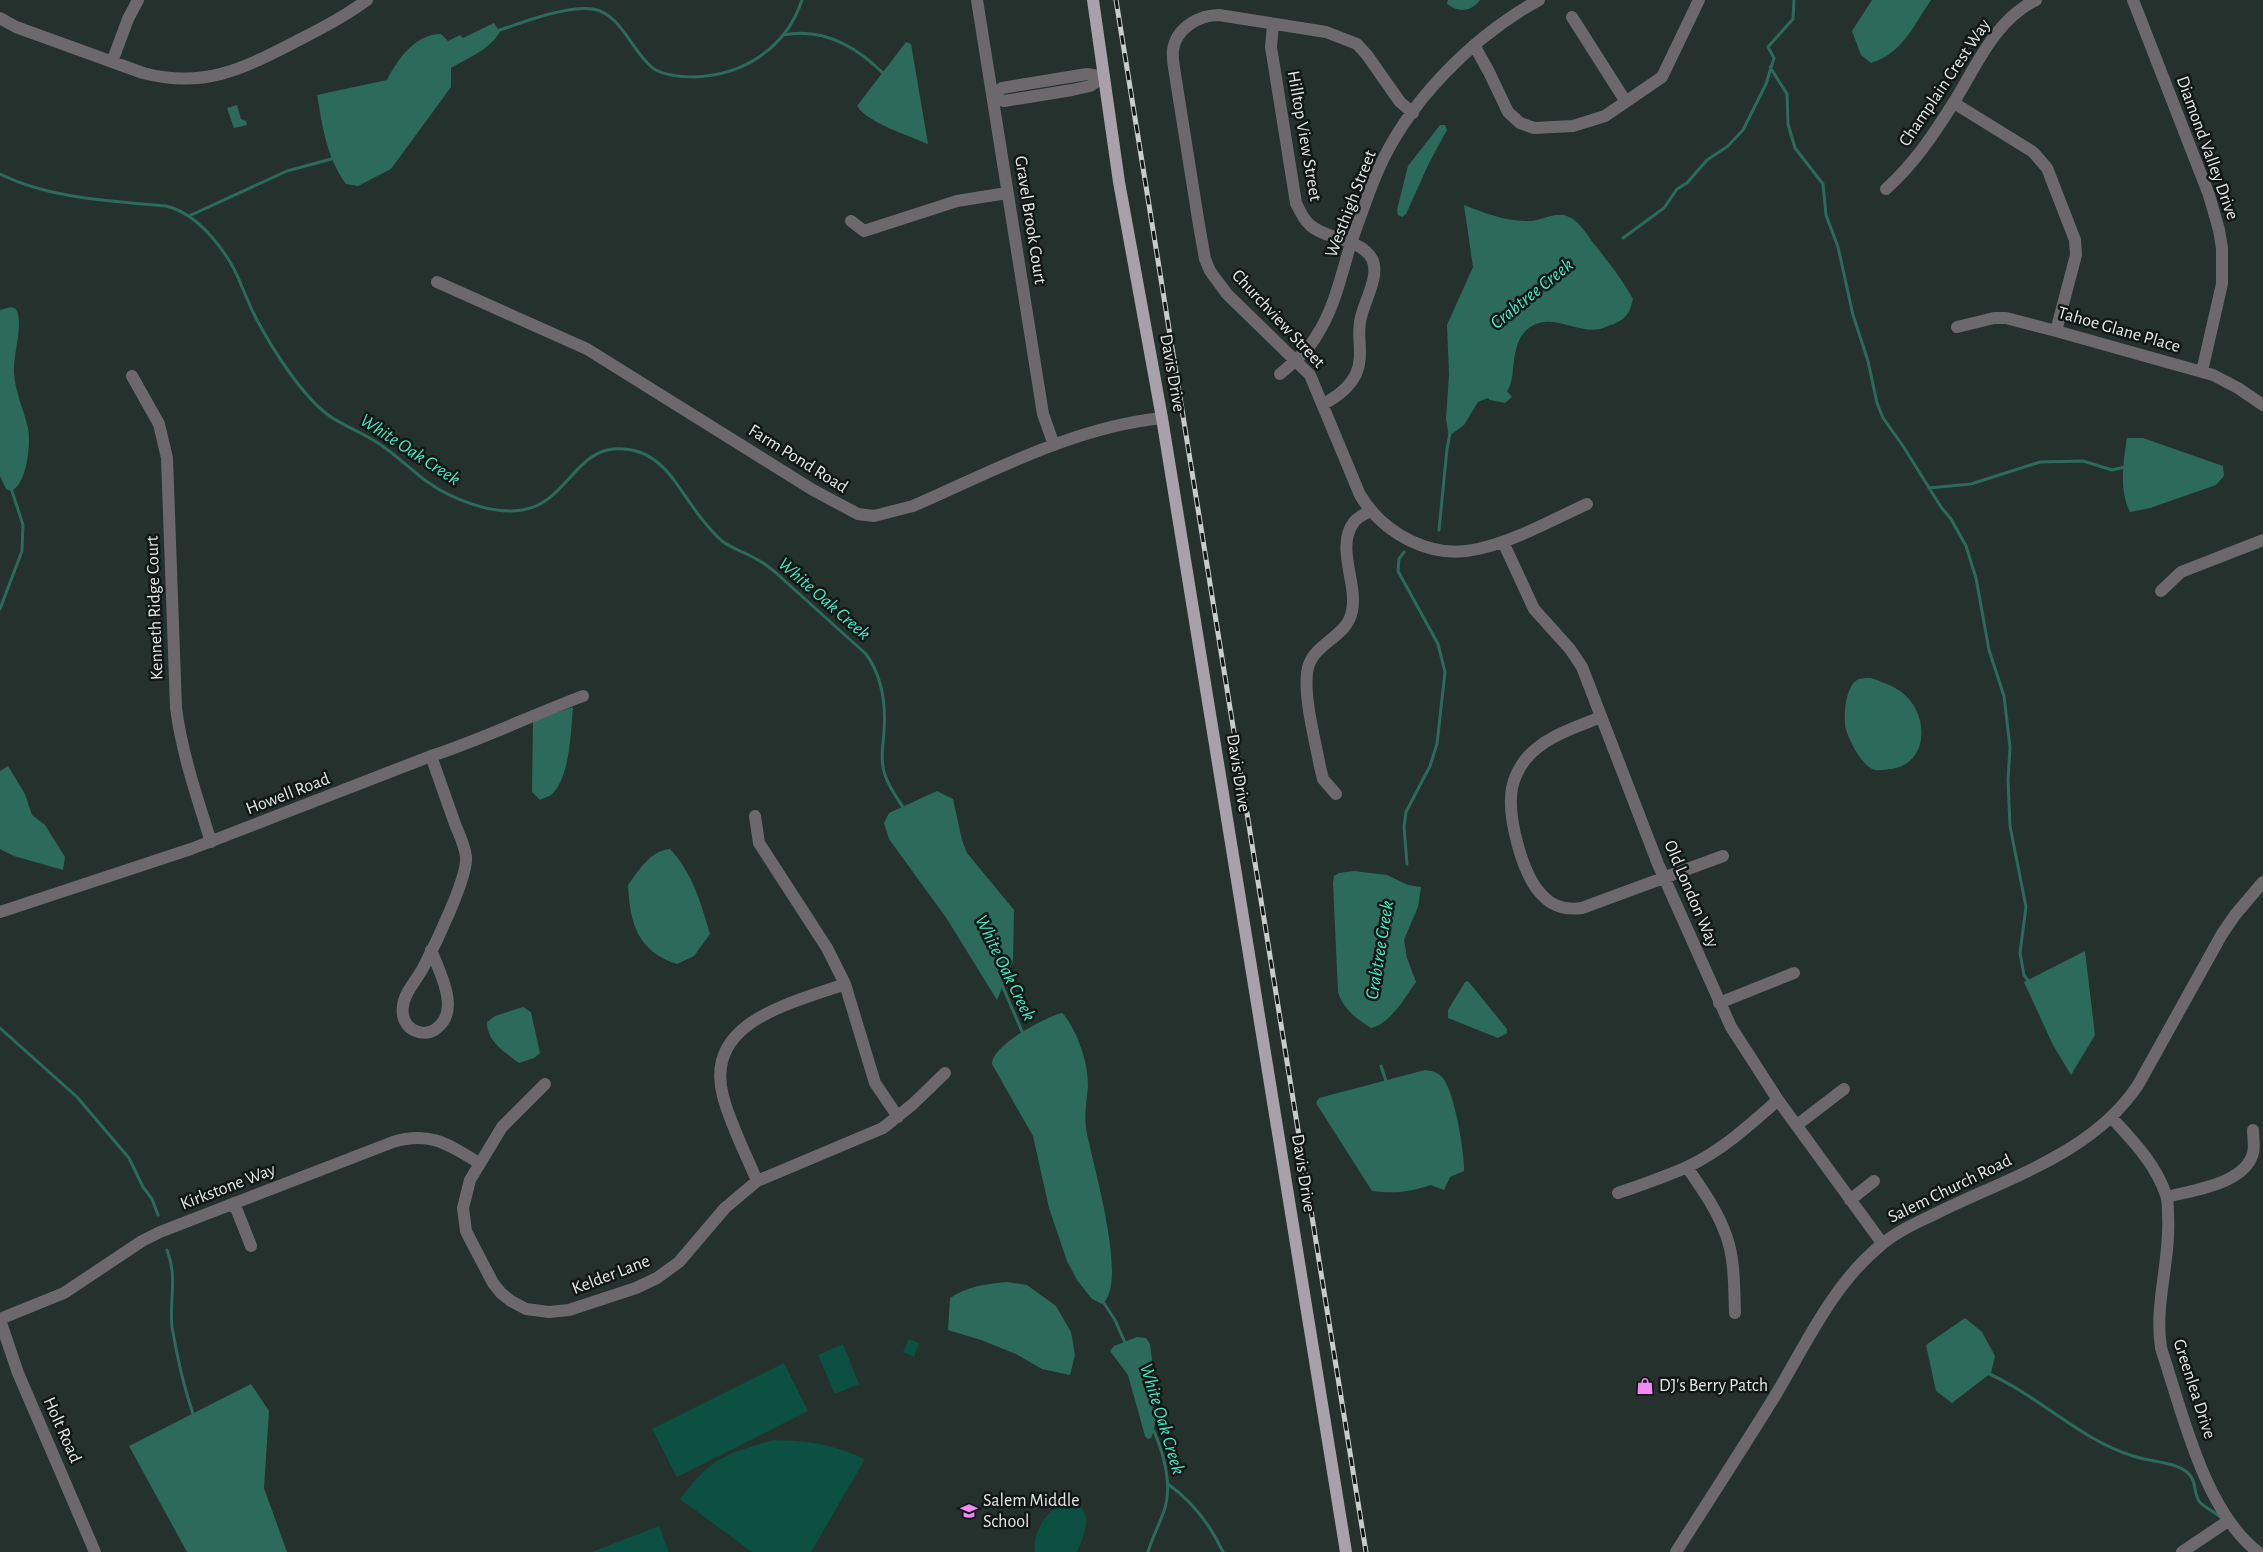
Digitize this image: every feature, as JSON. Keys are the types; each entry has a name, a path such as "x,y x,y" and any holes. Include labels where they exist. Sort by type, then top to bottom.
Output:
{"main road":[{"name":"Davis Drive","path":"1093,0 1119,182 1162,418 1346,1552"}],"street":[{"path":"112,62 128,19 138,0"},
{"path":"0,18 16,27 161,78 193,80 218,76 242,68 335,21 367,0"},
{"name":"Gravel Brook Court","path":"977,0 1043,414 1054,445"},
{"name":"Westhigh Street","path":"1280,374 1316,337 1332,310 1351,243 1377,173 1396,138 1431,87 1474,46 1519,11 1539,0"},
{"path":"1474,46 1508,112 1520,123 1534,128 1573,126 1605,116 1662,77 1699,0"},
{"name":"Champlain Crest Way","path":"1886,189 1916,159 1954,103 1998,31 2020,10 2036,0"},
{"name":"Diamond Valley Drive","path":"2133,0 2209,195 2222,248 2222,284 2202,371"},
{"name":"Churchview Street","path":"1413,113 1400,102 1367,55 1356,44 1326,32 1247,19 1211,15 1194,20 1178,37 1173,50 1182,120 1205,259 1210,271 1227,294 1310,375 1354,484 1370,511 1399,535 1428,548 1476,550 1503,542 1587,504"},
{"path":"1572,17 1626,102"},
{"name":"Hilltop View Street","path":"1272,24 1271,47 1296,203 1302,216 1311,226 1366,251 1373,260 1374,272 1360,322 1360,364 1347,387 1335,398 1323,404"},
{"path":"993,96 1004,101 1072,90 1090,86 1104,77"},
{"path":"1954,103 2032,152 2047,168 2075,240 2076,255 2056,331"},
{"path":"850,221 864,231 957,201 1007,193"},
{"name":"Farm Pond Road","path":"437,282 587,349 814,490 858,514 874,516 913,506 1054,445 1117,426 1162,418"},
{"name":"Tahoe Glane Place","path":"1957,327 1994,318 2006,318 2202,371 2230,384 2263,406"},
{"name":"Kenneth Ridge Court","path":"132,376 159,424 167,458 176,708 179,732 188,768 211,842"},
{"path":"1336,794 1323,778 1320,767 1306,689 1307,672 1314,653 1341,630 1352,614 1354,600 1347,561 1348,536 1356,520 1370,511"},
{"path":"2161,591 2181,572 2263,540"},
{"name":"Old London Way","path":"1503,542 1534,609 1570,649 1582,667 1664,877 1682,913 1719,1003 1731,1027 1778,1100 1882,1244"},
{"name":"Howell Road","path":"0,912 211,842 431,756 468,744 518,721 583,696"},
{"path":"1601,717 1544,743 1526,759 1517,774 1512,790 1511,810 1524,862 1534,884 1544,898 1559,906 1572,909 1593,904 1723,856"},
{"path":"431,756 466,856 462,882 431,950 402,1006 404,1020 408,1026 422,1033 430,1032 441,1026 447,1011 443,981 431,950"},
{"path":"756,816 759,843 827,948 845,984 875,1083 898,1117"},
{"name":"Salem Church Road","path":"1676,1552 1757,1425 1826,1309 1858,1267 1882,1244 1909,1227 2058,1156 2085,1139 2111,1117 2132,1093 2147,1071 2222,934 2235,915 2263,882"},
{"path":"1719,1003 1794,973"},
{"path":"757,1181 723,1097 720,1081 721,1064 725,1052 731,1041 748,1024 788,1004 845,984"},
{"name":"Kelder Lane","path":"545,1084 509,1118 480,1163 470,1180 463,1200 463,1217 471,1241 493,1283 510,1301 526,1309 549,1312 569,1310 636,1288 657,1278 679,1262 725,1208 757,1181 874,1133 898,1117 945,1073"},
{"path":"1797,1125 1844,1089"},
{"path":"1618,1193 1687,1167 1734,1137 1778,1100"},
{"name":"Greenlea Drive","path":"2111,1117 2150,1163 2167,1197 2168,1247 2158,1315 2161,1348 2199,1463 2213,1496 2228,1521 2258,1552"},
{"path":"2167,1197 2215,1185 2236,1174 2249,1162 2254,1152 2253,1130"},
{"name":"Kirkstone Way","path":"0,1320 64,1293 150,1236 404,1139 425,1137 436,1140 450,1145 480,1163"},
{"path":"1687,1167 1716,1212 1727,1236 1732,1264 1735,1313"},
{"path":"1850,1200 1874,1181"},
{"path":"234,1203 251,1246"},
{"name":"Holt Road","path":"0,1320 18,1373 95,1552"},
{"path":"2182,1552 2228,1521"}],"shaded area":[{"path":"909,1339 919,1343 914,1357 903,1352"},
{"path":"843,1344 859,1384 835,1394 818,1355"},
{"path":"784,1363 808,1411 677,1477 652,1429"},
{"path":"774,1440 821,1444 865,1459 811,1552 752,1552 680,1499 713,1463 725,1456"},
{"path":"1065,1503 1075,1505 1082,1509 1085,1514 1085,1529 1077,1552 1035,1552 1035,1538 1042,1523 1052,1511"},
{"path":"659,1526 669,1552 592,1552"}],"water":[{"path":"1448,0 1480,0 1469,9 1460,10 1447,4"},
{"path":"1872,0 1931,0 1913,29 1899,46 1891,53 1871,63 1861,55 1852,31"},
{"path":"494,23 500,32 484,49 451,68 451,87 391,169 358,186 346,184 330,152 317,95 387,80 396,64 408,49 423,38 441,34 448,41 460,35 463,38"},
{"path":"906,42 911,44 928,144 870,118 857,106"},
{"path":"237,105 241,119 246,121 247,125 234,128 227,108"},
{"path":"1440,125 1445,125 1447,130 1429,163 1406,214 1402,217 1398,215 1397,210 1408,166"},
{"path":"1464,205 1487,214 1511,220 1532,221 1553,215 1564,215 1573,219 1610,265 1633,299 1625,317 1614,324 1600,329 1583,329 1548,322 1532,326 1524,332 1516,349 1512,377 1507,391 1512,397 1505,403 1488,398 1478,402 1464,425 1449,436 1446,419 1449,374 1447,325 1473,267"},
{"path":"11,307 16,309 19,322 14,373 16,387 28,428 29,444 27,463 21,481 11,491 6,489 0,476 0,310"},
{"path":"2127,438 2143,438 2223,466 2224,476 2216,485 2150,508 2130,512 2124,495 2123,485 2123,466"},
{"path":"1871,678 1891,686 1904,694 1915,707 1919,718 1921,740 1918,750 1912,759 1903,765 1891,769 1875,770 1870,768 1855,750 1846,729 1845,707 1850,688 1858,679"},
{"path":"573,707 568,754 562,778 551,795 540,800 532,792 533,720"},
{"path":"8,766 25,794 32,815 45,825 65,857 63,870 14,856 0,849 0,771"},
{"path":"937,791 953,799 962,840 967,853 1014,910 1013,961 997,1000 947,919 889,839 884,823 889,813"},
{"path":"670,849 690,878 710,934 694,956 677,964 653,952 638,934 631,912 628,885 651,857"},
{"path":"1354,871 1387,875 1408,885 1421,887 1418,907 1404,940 1407,958 1416,982 1391,1016 1371,1028 1343,1004 1338,992 1333,883 1334,876 1339,873"},
{"path":"2085,951 2095,1035 2071,1075 2053,1045 2024,982"},
{"path":"1468,981 1507,1029 1507,1033 1498,1038 1448,1018 1448,1010 1465,982"},
{"path":"523,1007 531,1012 540,1053 534,1058 519,1063 493,1041 487,1022 495,1016"},
{"path":"1062,1013 1076,1035 1083,1053 1087,1073 1086,1128 1101,1192 1111,1248 1112,1273 1110,1292 1102,1304 1092,1299 1077,1280 1067,1261 1049,1208 1033,1136 992,1064 994,1057 1009,1041 1032,1026"},
{"path":"1425,1070 1434,1072 1442,1077 1451,1094 1461,1137 1464,1171 1450,1177 1444,1190 1431,1185 1402,1192 1372,1191 1316,1103 1319,1098"},
{"path":"1007,1282 1027,1285 1056,1306 1071,1332 1075,1355 1070,1375 1042,1369 1016,1354 981,1340 948,1330 950,1298 970,1288"},
{"path":"1965,1318 1982,1332 1995,1356 1991,1373 1952,1403 1936,1391 1926,1345"},
{"path":"1137,1337 1146,1338 1150,1344 1155,1379 1156,1417 1151,1438 1148,1439 1145,1436 1128,1375 1110,1351 1114,1346"},
{"path":"251,1384 269,1411 264,1488 287,1552 187,1552 129,1446"}],"waterway":[{"path":"497,31 558,12 582,8 593,9 603,12 612,18 639,54 654,69 674,76 695,77 730,71 761,56 785,32 795,17 802,0"},
{"name":"Crabtree Creek","path":"1623,238 1664,208 1677,189 1687,183 1707,160 1728,146 1743,130 1766,84 1774,58 1768,47 1793,19 1794,0"},
{"path":"783,35 811,34 825,36 838,41 862,55 884,74"},
{"path":"1770,67 1787,94 1788,124 1795,148 1823,184 1826,215 1838,247 1853,315 1868,361 1877,403 1883,418 1941,507 1951,519 1966,546 1976,578 1989,650 2004,696 2010,747 2008,780 2010,826 2026,907 2020,953 2024,975 2029,982"},
{"path":"189,216 287,171 335,158"},
{"name":"White Oak Creek","path":"0,174 19,182 60,194 81,198 166,206 179,210 191,218 222,249 237,275 255,316 272,345 290,373 310,398 331,417 378,443 426,481 447,494 485,508 510,511 522,510 539,504 553,495 588,460 601,452 618,449 639,452 654,460 671,476 702,520 722,541 771,569 866,654 876,672 882,691 884,722 883,770 893,792 904,809"},
{"name":"Crabtree Creek","path":"1439,530 1450,433"},
{"path":"1929,488 1971,484 2040,462 2083,461 2112,470 2125,467"},
{"path":"0,609 22,551 23,525 11,488"},
{"name":"Crabtree Creek","path":"1404,552 1399,559 1398,571 1438,644 1445,672 1437,744 1430,766 1406,812 1404,827 1407,864"},
{"name":"White Oak Creek","path":"1002,985 1024,1036"},
{"path":"0,1028 77,1097 129,1158 143,1187 152,1199 158,1215"},
{"name":"Crabtree Creek","path":"1381,1066 1387,1084"},
{"path":"167,1250 173,1279 172,1327 181,1372 194,1417"},
{"name":"White Oak Creek","path":"1102,1300 1115,1320 1126,1345"},
{"path":"1987,1373 2006,1382 2077,1429 2114,1449 2182,1469 2193,1479 2199,1501 2220,1517"},
{"name":"White Oak Creek","path":"1148,1552 1164,1511 1168,1491 1164,1460 1154,1431 1151,1431"},
{"path":"1168,1484 1200,1514 1223,1552"}],"railway":[{"path":"1116,0 1366,1552"}],"place":[{"name":"DJ's Berry Patch","path":"1645,1386"},
{"name":"Salem Middle School","path":"969,1511"}]}
